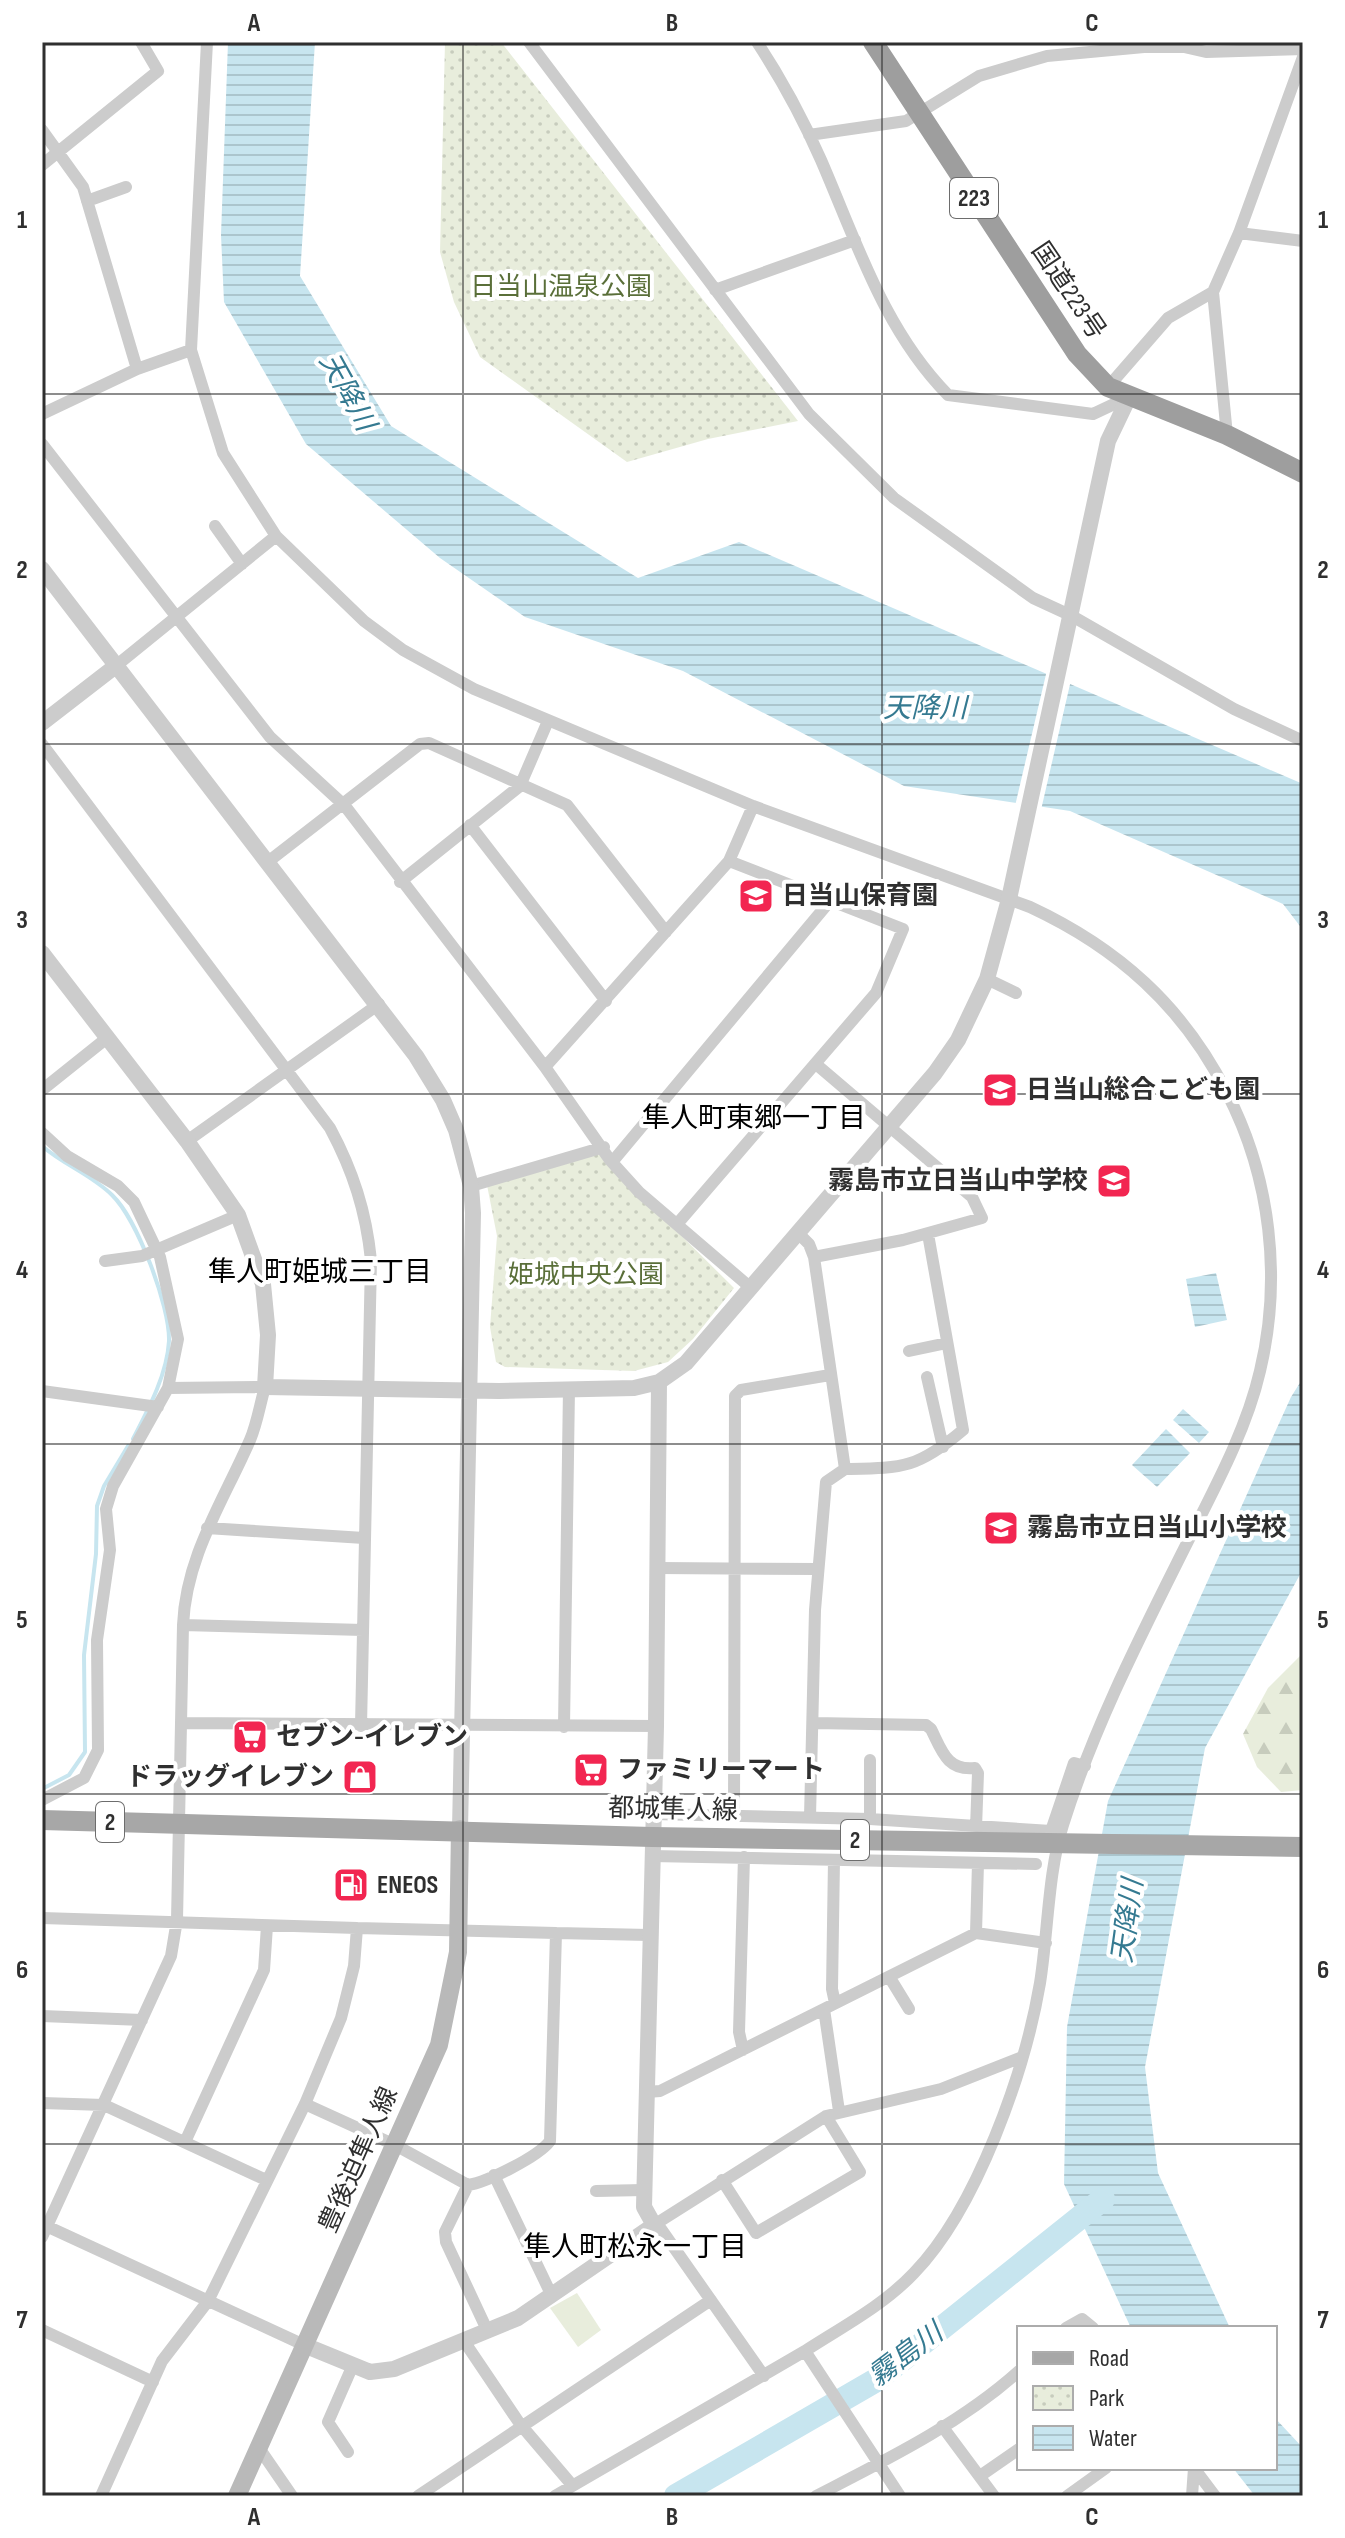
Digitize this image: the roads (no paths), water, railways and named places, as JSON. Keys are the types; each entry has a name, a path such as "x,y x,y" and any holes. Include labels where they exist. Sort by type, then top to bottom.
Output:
{"highway":[{"name":"国道223号","path":"873,42 1077,354 1108,387 1227,435 1303,473"}],"main road":[{"name":"都城隼人線","path":"42,1820 460,1829 652,1846 1064,1843 1303,1847"},
{"name":"豊後迫隼人線","path":"237,2496 439,2045 458,1952 460,1829"}],"street":[{"path":"42,165 158,71 141,42"},
{"path":"207,42 191,350 223,453 276,536 364,621 403,650 474,689 753,806 1010,896 1110,950 1153,988 1194,1038 1240,1117 1269,1226 1269,1326 1249,1407 1206,1504 1108,1704 1085,1766 1064,1843 1022,2057 990,2146 945,2233 927,2258 881,2301 807,2355 764,2376 555,2496"},
{"path":"529,42 809,414 894,498 1071,622 1234,709 1303,741"},
{"path":"757,42 785,85 901,338 948,395 1093,414 1129,397"},
{"path":"809,135 906,121 979,76 1055,48 1184,44 1206,52 1303,49"},
{"path":"1227,435 1213,292 1239,233 1303,57"},
{"path":"42,130 83,187 137,369"},
{"path":"87,201 126,187"},
{"path":"1239,233 1303,241"},
{"path":"715,290 855,240"},
{"path":"1108,387 1168,318 1213,292"},
{"path":"42,414 137,369 191,350"},
{"path":"168,1388 634,1388 659,1382 686,1363 935,1073 958,1040 987,979 1010,896 1108,441 1129,397"},
{"path":"42,444 270,737 345,806 400,882 545,1067 607,1154 639,1192 751,1288"},
{"path":"215,526 242,564"},
{"path":"42,723 179,617 276,536"},
{"path":"42,569 379,1004 443,1100 456,1130 471,1186 470,1390 460,1829"},
{"path":"400,882 520,786 548,721"},
{"path":"269,861 345,806 420,744 429,743 567,805 666,932"},
{"path":"42,744 330,1128 351,1167 360,1193 371,1260 361,1726"},
{"path":"545,1067 729,861 753,806"},
{"path":"470,825 606,1001"},
{"path":"678,1223 876,993 903,929 729,861"},
{"path":"607,1154 613,1161 830,901"},
{"path":"44,959 187,1141 238,1215 263,1284 268,1335 265,1387 251,1437 207,1528 188,1582 183,1625 177,1920 171,1956 44,2229 370,2372 394,2369 518,2318 722,2180 832,2113 931,2091 1022,2057"},
{"path":"987,979 1016,993"},
{"path":"187,1141 379,1004"},
{"path":"42,1090 107,1038"},
{"path":"814,1257 928,1234 982,1218 972,1197 817,1065"},
{"path":"42,1133 67,1156 104,1176 128,1194 151,1252 178,1339 168,1388 152,1406 113,1486 106,1509 110,1550 97,1640 98,1750 84,1778 42,1800"},
{"path":"471,1186 607,1154"},
{"path":"105,1261 151,1252 238,1215"},
{"path":"799,1234 809,1244 814,1257 845,1469"},
{"path":"810,1817 818,1569 826,1482 845,1469 905,1468 943,1447 963,1430 928,1234"},
{"path":"909,1351 947,1343"},
{"path":"734,1816 735,1396 741,1390 830,1375"},
{"path":"927,1377 943,1447"},
{"path":"659,1382 656,1726 644,2207 764,2376"},
{"path":"564,1727 569,1388"},
{"path":"42,1391 152,1406"},
{"path":"207,1528 364,1538"},
{"path":"658,1568 818,1569"},
{"path":"183,1625 363,1630"},
{"path":"181,1723 656,1726"},
{"path":"814,1723 926,1725 951,1765 975,1768 978,1773 976,1828"},
{"path":"870,1760 870,1819"},
{"path":"653,1814 870,1819 1051,1831 1074,1763 1085,1766"},
{"path":"652,1846 744,1857 1036,1864"},
{"path":"743,2050 739,2032 744,1857"},
{"path":"722,2180 756,2233 860,2172 832,2113 830,2006 834,1860"},
{"path":"976,1933 978,1863"},
{"path":"42,1918 649,1935"},
{"path":"185,2142 264,1970 267,1926"},
{"path":"101,2496 162,2361 208,2301 305,2104 341,2018 354,1966 357,1928"},
{"path":"488,2332 446,2242 445,2232 468,2185 544,2149 550,2141 556,1933"},
{"path":"647,2092 660,2091 976,1933 1046,1943"},
{"path":"890,1978 909,2009"},
{"path":"42,2016 142,2020"},
{"path":"42,2103 104,2105 266,2180"},
{"path":"305,2104 395,2145 468,2185"},
{"path":"494,2175 551,2294"},
{"path":"596,2191 644,2190"},
{"path":"418,2496 520,2424 711,2300"},
{"path":"1070,2326 1082,2319 1091,2326"},
{"path":"42,2330 153,2382"},
{"path":"464,2341 520,2424 572,2485"},
{"path":"807,2355 900,2496"},
{"path":"348,2452 328,2422 353,2365"},
{"path":"816,2496 942,2426 1000,2388 1017,2373"},
{"path":"942,2426 994,2496"},
{"path":"259,2448 292,2496"},
{"path":"980,2476 1017,2450"},
{"path":"1067,2496 1103,2470"},
{"path":"1192,2496 1194,2470"},
{"path":"1196,2470 1215,2496"}],"water":[{"name":"天降川","path":"228,42 315,42 300,276 391,426 638,578 739,542 1303,784 1303,930 1283,904 1070,811 904,786 683,671 525,617 440,558 306,444 224,302 221,235"},
{"path":"1216,1273 1227,1320 1195,1327 1186,1279"},
{"name":"天降川","path":"1303,1378 1303,1569 1205,1748 1145,2067 1158,2173 1229,2326 1130,2326 1064,2184 1067,2027 1108,1801 1291,1397"},
{"path":"1183,1409 1209,1432 1199,1443 1173,1420"},
{"path":"1166,1429 1190,1453 1157,1487 1132,1465"},
{"path":"1277,2420 1303,2448 1303,2496 1255,2496 1235,2470 1277,2470"}],"waterway":[{"path":"42,1146 96,1182 122,1207 132,1223 158,1286 168,1326 165,1367 133,1439"},
{"path":"42,1789 69,1775 85,1752 84,1655 96,1554 97,1506 104,1486 128,1446"},
{"name":"霧島川","path":"676,2496 878,2379 1103,2199"}],"place":[{"name":"日当山保育園","path":"756,896"},
{"name":"日当山総合こども園","path":"1000,1090"},
{"name":"霧島市立日当山中学校","path":"1114,1181"},
{"name":"霧島市立日当山小学校","path":"1001,1528"},
{"name":"セブン-イレブン","path":"250,1737"},
{"name":"ファミリーマート","path":"591,1770"},
{"name":"ドラッグイレブン","path":"360,1777"},
{"name":"ENEOS","path":"351,1885"}],"district":[{"name":"隼人町東郷一丁目","path":"754,1118"},
{"name":"隼人町姫城三丁目","path":"320,1272"},
{"name":"隼人町松永一丁目","path":"635,2247"}],"park label":[{"name":"日当山温泉公園","path":"561,287"},
{"name":"姫城中央公園","path":"586,1275"}]}
